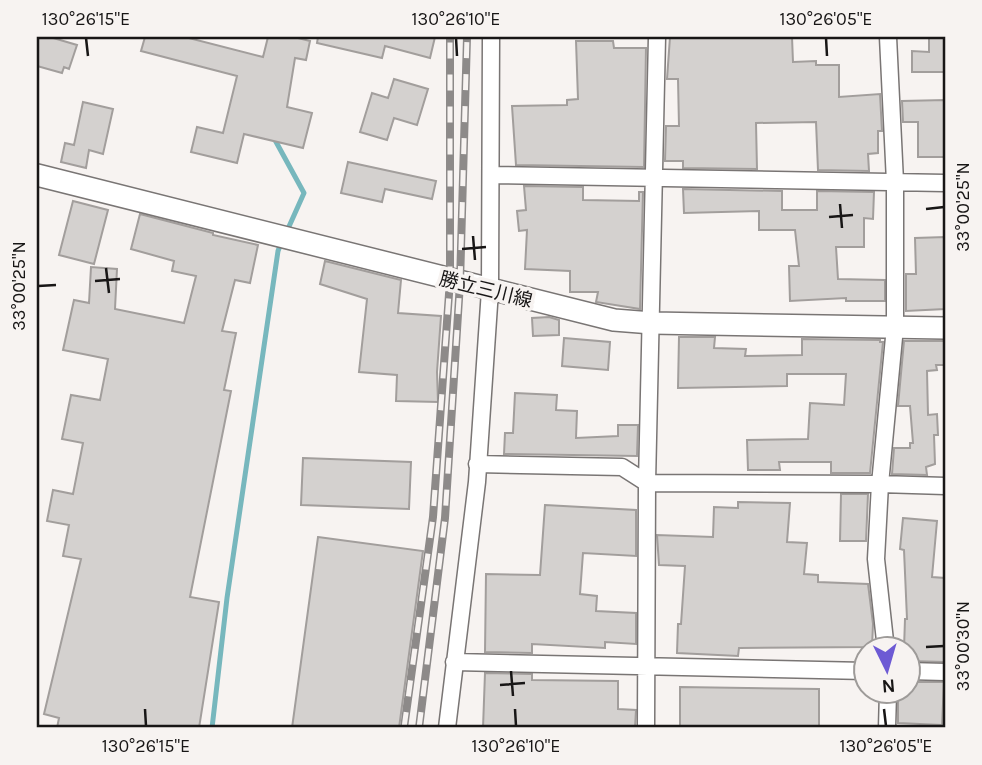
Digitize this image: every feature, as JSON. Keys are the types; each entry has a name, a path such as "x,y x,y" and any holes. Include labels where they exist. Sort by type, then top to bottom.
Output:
{"main road":[{"name":"勝立三川線","path":"37,175 614,320 945,328"}],"street":[{"path":"447,728 477,482 490,290 491,37"},
{"path":"646,728 647,483 657,37"},
{"path":"885,636 876,559 880,484 895,327 895,182 888,37"},
{"path":"491,175 945,183"},
{"path":"477,464 622,467 647,483 945,486"},
{"path":"454,662 852,671"},
{"path":"922,671 945,672"},
{"path":"887,728 888,706"}],"building":[{"path":"37,37 50,37 77,45 69,69 64,67 62,73 37,66"},
{"path":"145,37 185,37 263,57 268,37 294,37 310,41 306,60 295,58 287,107 312,113 303,148 244,134 237,163 191,152 197,127 223,133 237,76 141,51"},
{"path":"318,37 435,37 430,58 385,46 382,58 317,43"},
{"path":"670,37 792,37 793,62 816,61 816,65 839,65 839,97 880,94 882,131 878,131 878,153 868,154 869,171 818,170 816,122 756,123 757,169 683,168 683,161 665,161 666,126 679,126 678,79 667,79"},
{"path":"929,37 945,37 945,72 912,72 912,51 929,52"},
{"path":"576,41 613,41 614,48 646,48 644,167 516,165 512,106 567,105 567,100 578,99"},
{"path":"394,79 428,89 417,125 394,118 387,140 360,132 372,93 388,98"},
{"path":"945,100 945,157 918,157 918,122 903,122 902,101"},
{"path":"83,102 113,109 103,154 89,150 86,168 61,162 65,143 74,145"},
{"path":"348,162 436,181 432,199 385,189 382,202 341,193"},
{"path":"524,186 583,187 583,200 639,201 639,192 643,192 640,309 596,302 598,292 570,292 570,271 525,269 527,230 519,231 517,211 526,210"},
{"path":"683,189 782,191 782,210 817,210 817,191 874,192 873,219 864,218 864,247 836,247 838,279 885,280 885,301 846,301 846,298 790,301 789,266 799,266 795,230 759,230 759,211 684,213"},
{"path":"73,201 108,210 94,264 59,255"},
{"path":"140,214 258,245 250,283 235,280 222,331 236,333 224,390 231,391 190,597 219,602 199,728 57,728 59,718 44,714 81,559 63,556 69,525 47,521 53,490 73,494 83,443 62,439 71,395 100,400 108,359 63,350 74,300 89,303 91,267 117,269 115,309 184,323 196,276 172,271 174,261 131,249"},
{"path":"945,237 945,309 906,311 906,274 916,274 915,238"},
{"path":"325,261 401,280 398,313 441,316 438,402 396,401 397,375 359,372 367,299 320,284"},
{"path":"549,317 559,320 559,335 533,336 532,318"},
{"path":"679,337 715,337 714,348 746,349 745,356 802,355 802,339 883,342 870,473 831,473 831,462 779,462 780,470 748,470 747,440 808,439 810,403 844,405 846,374 787,374 787,386 678,388"},
{"path":"564,338 610,342 608,370 562,366"},
{"path":"904,341 945,341 945,365 936,365 937,370 927,371 928,415 937,414 938,435 934,435 935,464 926,467 927,475 892,474 894,448 910,448 910,443 913,443 910,406 898,406"},
{"path":"515,393 557,395 556,410 577,411 576,438 618,436 618,425 638,425 637,456 504,454 505,433 513,433"},
{"path":"303,458 411,462 409,509 301,505"},
{"path":"841,494 868,494 866,541 840,541"},
{"path":"738,502 790,503 787,542 807,543 804,574 818,575 818,582 868,584 872,636 852,636 852,647 739,648 738,656 677,653 685,566 659,565 657,535 713,537 714,507 738,508"},
{"path":"545,505 636,510 636,556 583,553 580,594 597,596 596,611 636,613 636,644 605,642 605,648 532,644 532,653 485,652 486,574 540,575"},
{"path":"903,518 937,521 932,577 945,578 945,662 922,661 922,636 904,636 907,619 904,550 900,549"},
{"path":"318,537 423,551 399,728 292,728"},
{"path":"485,673 532,674 532,680 618,681 618,709 636,710 635,728 483,728"},
{"path":"922,682 944,682 942,725 898,723 898,706 922,706"},
{"path":"680,687 819,689 819,728 680,728"}],"waterway":[{"path":"276,137 275,140 304,193 287,231"},
{"path":"212,728 227,598 281,243"}],"railway":[{"path":"404,728 433,517 450,280 450,37"},
{"path":"419,728 445,518 460,283 467,37"}]}
